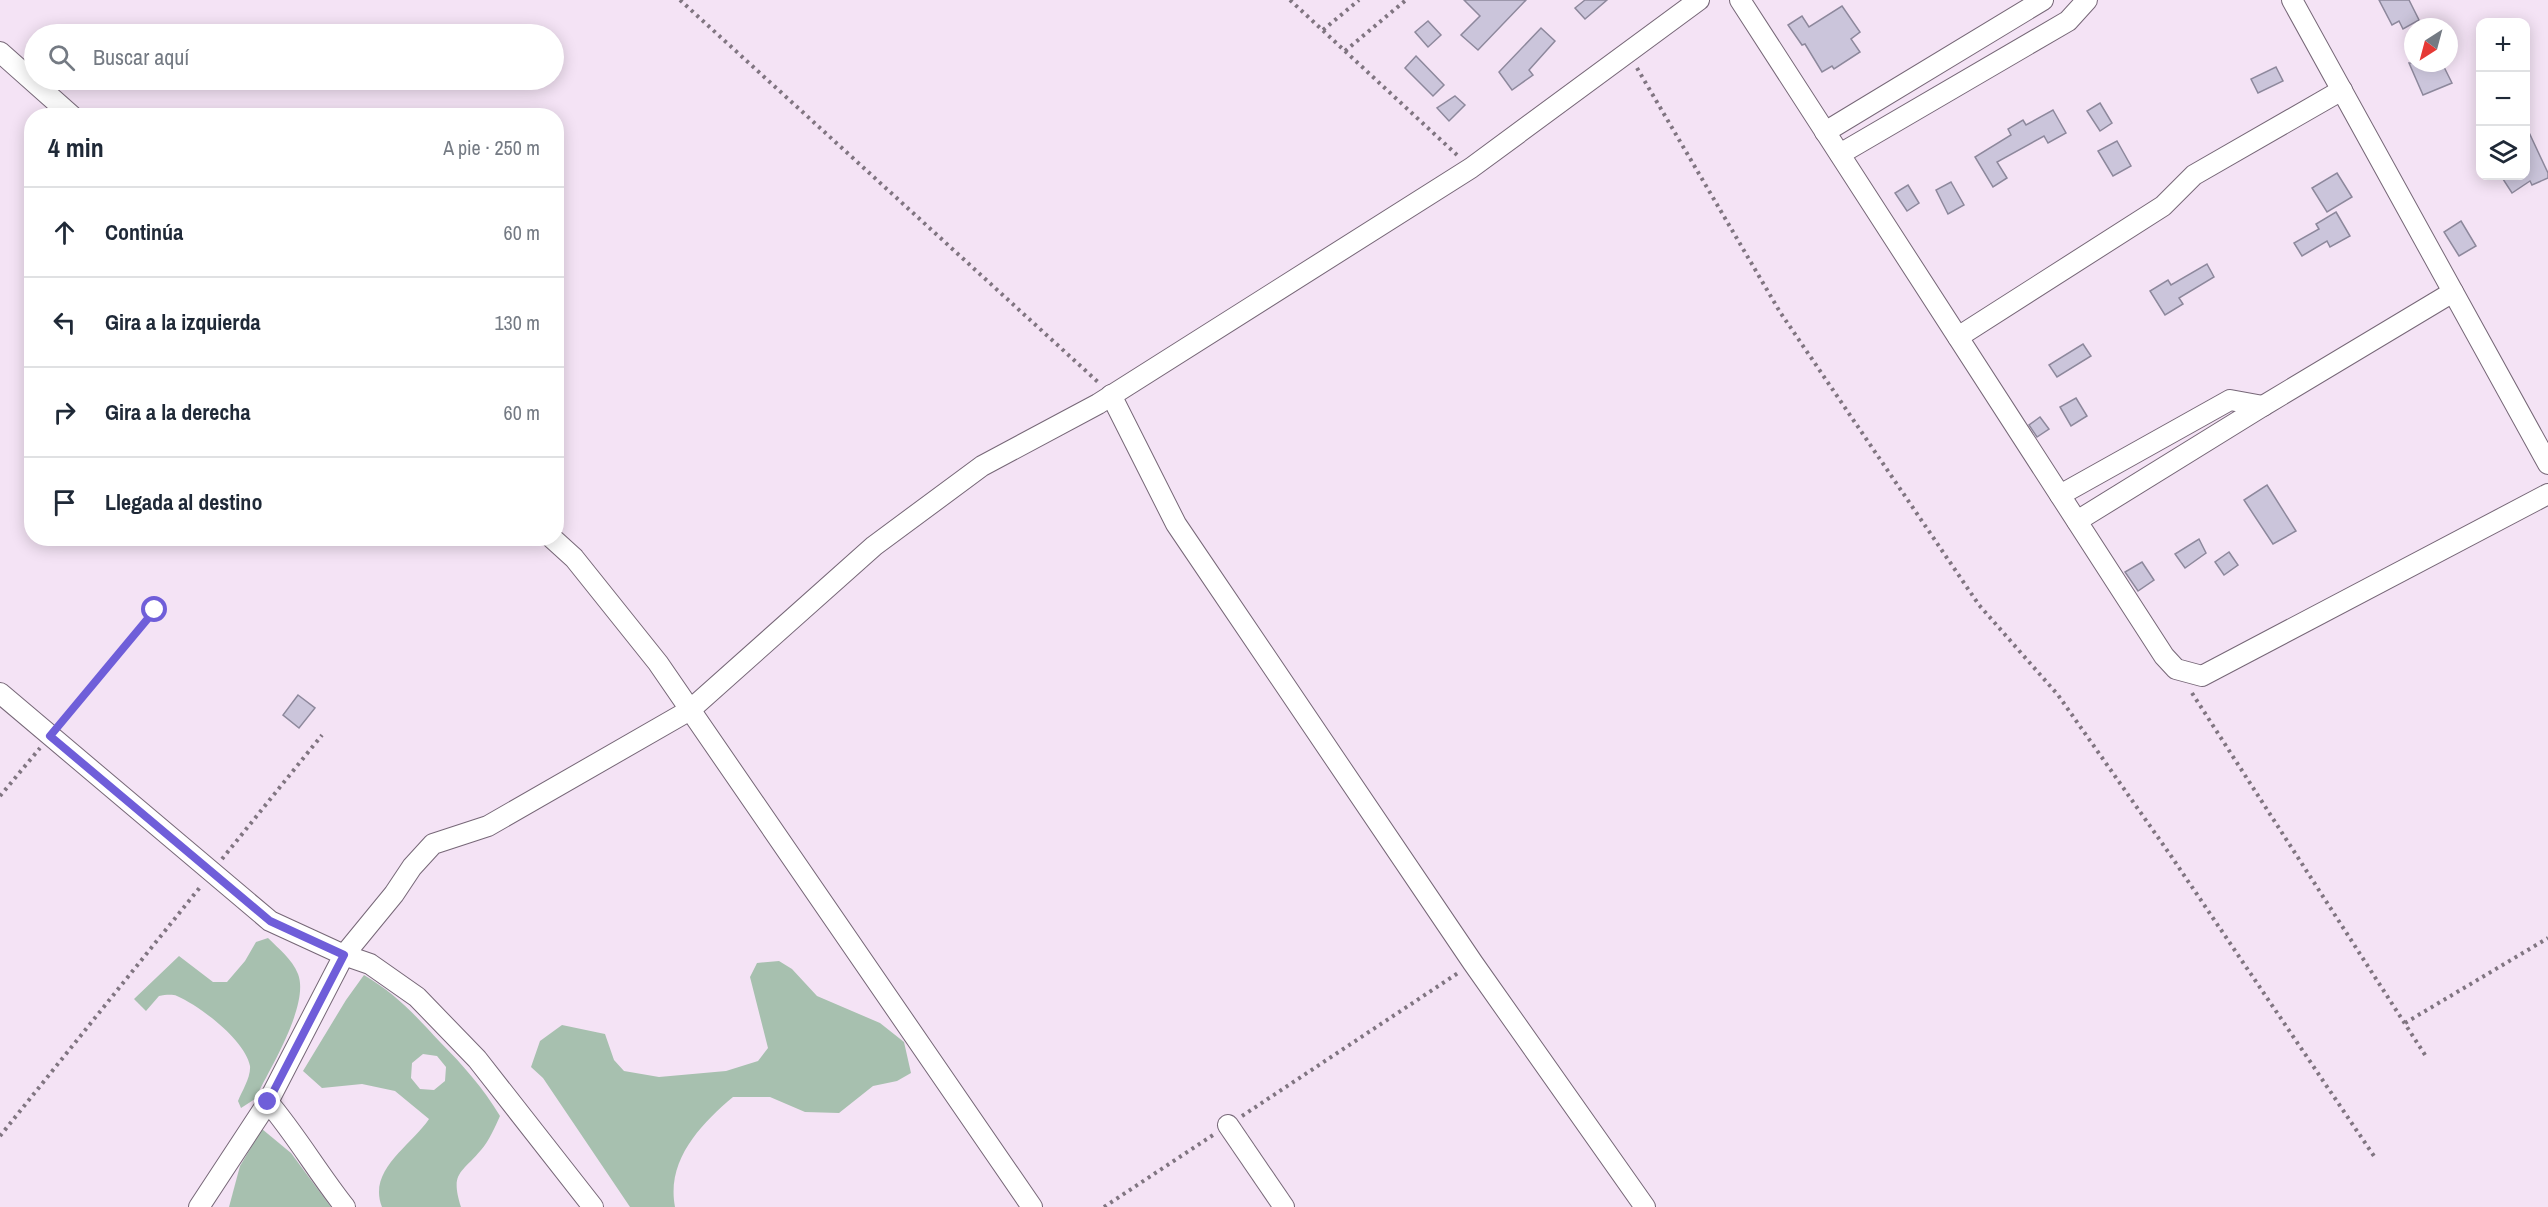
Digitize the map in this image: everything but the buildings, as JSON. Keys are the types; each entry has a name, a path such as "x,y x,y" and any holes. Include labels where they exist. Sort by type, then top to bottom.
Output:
{"street":[{"path":"200,1207 268,1102 344,955 394,894 412,867 433,844 488,826 690,710 874,546 982,466 1112,395 1471,168 1699,0"},
{"path":"1740,0 2164,656 2176,669 2202,676 2548,495"},
{"path":"1825,132 2043,0"},
{"path":"1840,154 2068,21 2087,0"},
{"path":"2292,0 2548,464"},
{"path":"0,52 24,73"},
{"path":"43,90 63,108"},
{"path":"1958,337 2163,206 2194,175 2342,90"},
{"path":"2077,521 2453,292"},
{"path":"1112,395 1176,524 1473,963 1645,1207"},
{"path":"2060,495 2230,400 2263,406"},
{"path":"561,546 596,584 658,663 1032,1207"},
{"path":"0,693 270,921 344,955 370,964 417,997 477,1059 593,1207"},
{"path":"268,1102 345,1207"},
{"path":"1228,1125 1284,1207"}],"path":[{"path":"680,0 1112,395"},
{"path":"1290,0 1471,168"},
{"path":"1322,30 1359,0"},
{"path":"1345,51 1406,0"},
{"path":"1628,52 1780,312 1979,605 2058,695 2169,852 2376,1159"},
{"path":"0,796 155,610"},
{"path":"2176,669 2427,1058"},
{"path":"0,1136 322,735"},
{"path":"2405,1023 2548,938"},
{"path":"1104,1207 1473,963"}],"green space":[{"path":"268,938 289,959 298,974 300,987 298,1003 278,1055 255,1099 241,1108 238,1101 248,1079 250,1066 240,1046 231,1035 209,1016 177,996 159,996 146,1011 134,999 179,956 213,982 227,982 245,961 256,942"},
{"path":"779,961 792,969 817,996 880,1023 904,1042 911,1073 897,1081 873,1086 839,1113 805,1112 770,1097 733,1097 698,1131 681,1159 674,1190 675,1207 630,1207 543,1078 531,1067 540,1041 562,1025 605,1034 614,1060 624,1071 659,1077 726,1071 758,1061 768,1048 750,977 757,963"},
{"path":"364,975 396,997 457,1059 480,1086 500,1116 484,1146 459,1174 457,1187 461,1207 382,1207 379,1194 386,1170 429,1119 395,1091 362,1084 322,1088 303,1071","holes":["423,1054 437,1056 446,1067 445,1081 434,1090 420,1089 411,1078 412,1063"]},
{"path":"262,1129 291,1153 331,1207 229,1207 240,1166"}],"route":[{"path":"155,610 50,736 270,921 344,955 268,1102"}]}
